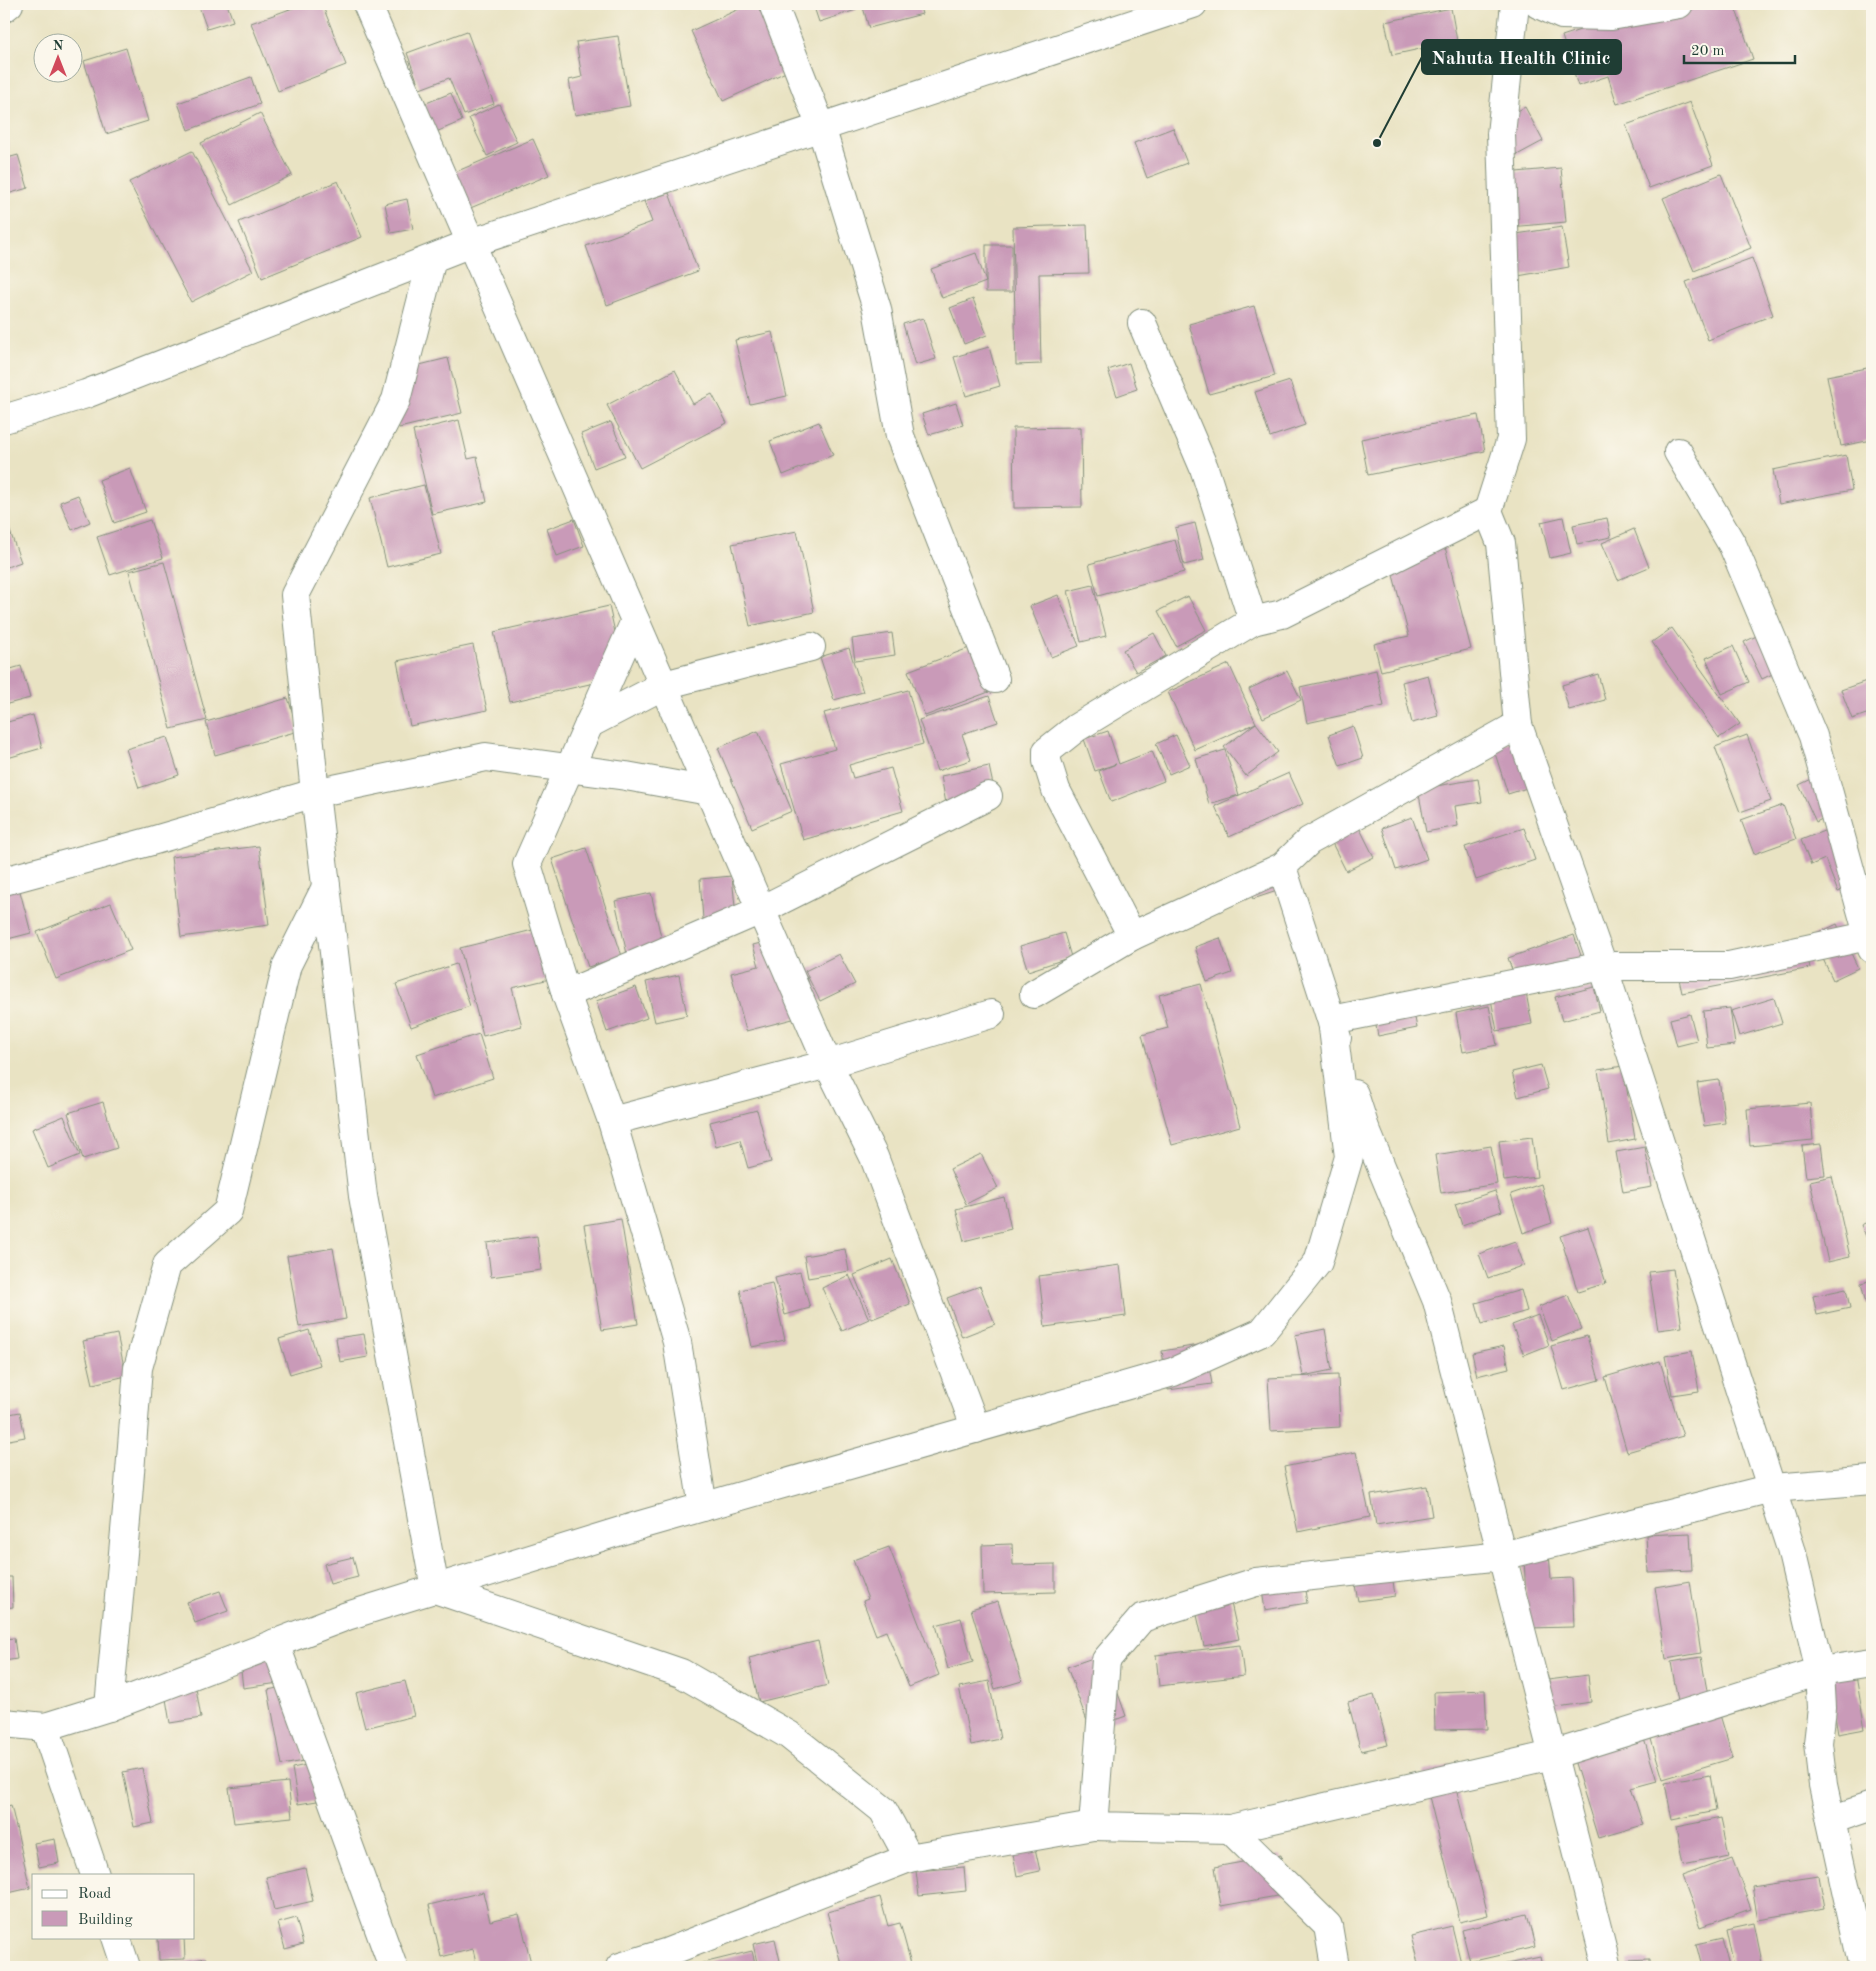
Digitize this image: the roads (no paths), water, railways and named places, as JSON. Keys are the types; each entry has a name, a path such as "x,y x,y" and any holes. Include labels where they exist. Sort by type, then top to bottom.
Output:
{"street":[{"path":"4,8 10,4"},
{"path":"773,4 821,127 877,309 900,436 995,679"},
{"path":"4,419 86,394 471,243 1193,4"},
{"path":"1515,4 1501,134 1511,439 1488,510 1501,543 1518,725 1603,966 1791,1549 1820,1671 1822,1708 1818,1743 1823,1785 1863,1967"},
{"path":"1538,4 1562,15 1611,16 1679,4"},
{"path":"374,8 471,243 635,621 828,1064 874,1157 976,1429"},
{"path":"432,259 396,400 295,595 315,793 363,1196 435,1589"},
{"path":"1142,322 1204,468 1253,621"},
{"path":"1332,1020 1603,966 1728,966 1871,940 1813,736 1733,546 1678,452"},
{"path":"1132,936 1056,790 1047,761 1047,751 1076,728 1253,621 1282,614 1488,510"},
{"path":"635,621 527,864 566,994 612,1121 677,1342 704,1507"},
{"path":"589,724 664,686 811,646"},
{"path":"1034,994 1132,936 1282,867 1309,841 1518,725"},
{"path":"4,881 148,842 315,793 486,757 570,768 709,791"},
{"path":"566,994 761,910 988,796"},
{"path":"1282,867 1365,1128 1437,1301 1607,1967"},
{"path":"109,1707 138,1368 167,1265 228,1211 287,965 326,887"},
{"path":"612,1121 828,1064 991,1014"},
{"path":"4,1723 45,1727 109,1707 347,1616 640,1525 1173,1372 1262,1332 1318,1262 1350,1157 1332,1020"},
{"path":"1093,1826 1106,1660 1142,1618 1256,1582 1502,1556 1772,1488 1872,1480"},
{"path":"435,1589 681,1673 789,1735 883,1810 910,1858"},
{"path":"275,1643 393,1967"},
{"path":"620,1967 668,1952 910,1858 1093,1826 1230,1829 1552,1755 1820,1671 1872,1663"},
{"path":"45,1727 95,1874"},
{"path":"1831,1820 1872,1806"},
{"path":"1230,1829 1328,1926 1335,1967"},
{"path":"116,1938 126,1967"}],"place":[{"name":"Nahuta Health Clinic","path":"1377,143"}]}
